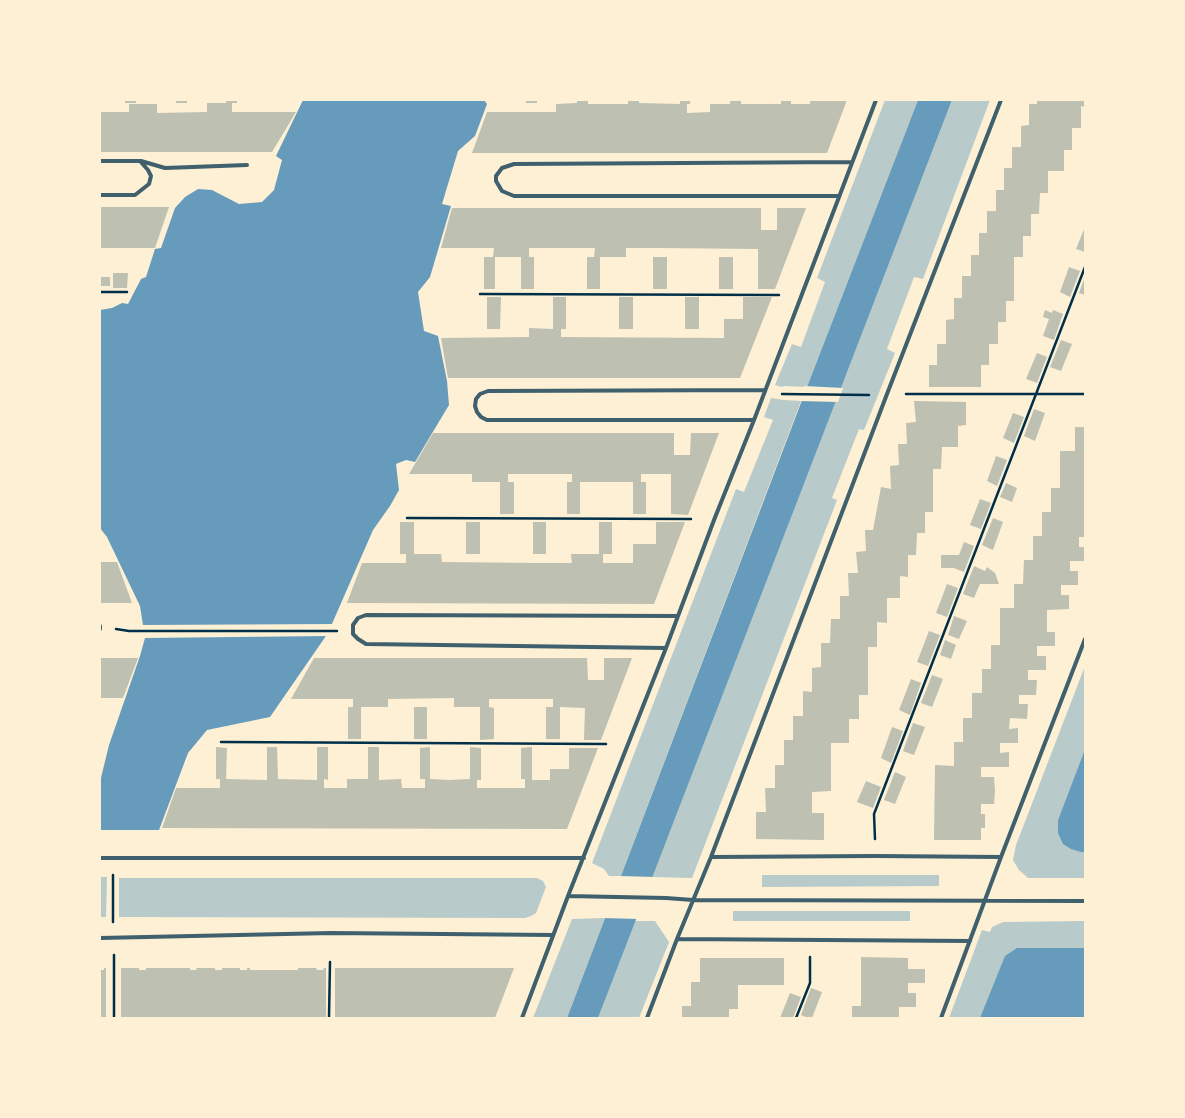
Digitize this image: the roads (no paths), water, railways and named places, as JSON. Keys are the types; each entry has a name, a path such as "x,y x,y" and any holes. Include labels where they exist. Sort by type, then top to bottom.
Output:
{"street":[{"path":"522,1018 568,896 754,420 876,100"},
{"path":"647,1018 677,939 711,857 1001,100"},
{"path":"100,161 140,161 165,168 248,166"},
{"path":"100,195 135,195 149,184 151,176 140,161"},
{"path":"839,196 514,196 502,191 496,181 496,176 502,168 514,164 852,162"},
{"path":"754,420 487,420 481,417 475,406 476,398 480,394 488,391 765,390"},
{"path":"666,648 366,644 353,634 353,625 358,618 366,615 677,616"},
{"path":"941,1018 1085,639"},
{"path":"711,857 1001,857"},
{"path":"100,858 584,858"},
{"path":"568,896 693,900 1085,901"},
{"path":"100,938 331,933 553,935"},
{"path":"677,939 970,941"}],"water":[{"path":"303,100 484,100 487,104 475,136 458,151 442,204 451,206 430,277 418,292 424,331 438,336 447,381 449,405 415,462 406,460 396,464 399,490 373,530 328,633 270,717 207,730 188,753 159,830 100,830 100,782 109,745 145,638 140,606 107,537 100,528 100,310 112,308 122,303 128,304 141,279 146,277 155,249 161,248 175,208 185,197 198,189 212,190 239,204 262,202 274,190 282,160 276,156"},
{"path":"918,100 952,100 598,1018 567,1018 807,387"},
{"path":"1085,749 1085,852 1081,852 1071,849 1063,844 1058,833 1058,820"},
{"path":"1017,948 1085,948 1085,1018 980,1018 1005,956"}]}
